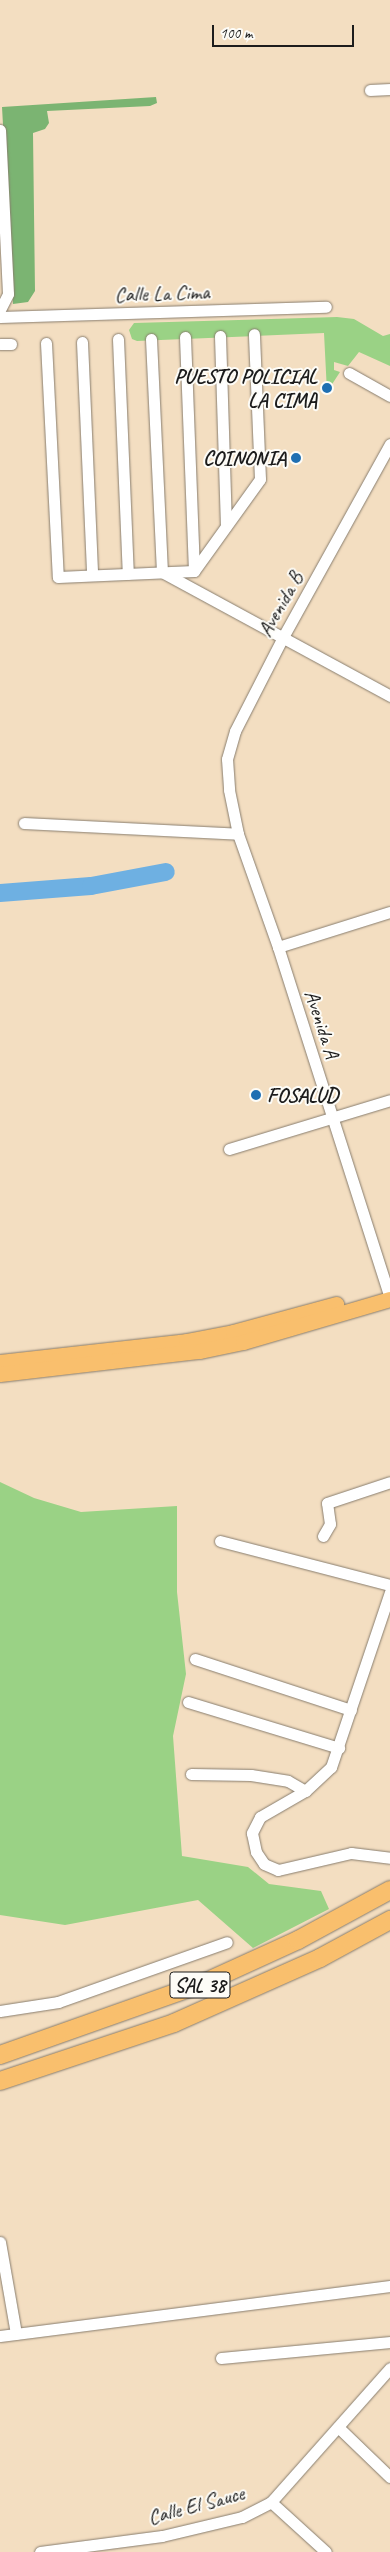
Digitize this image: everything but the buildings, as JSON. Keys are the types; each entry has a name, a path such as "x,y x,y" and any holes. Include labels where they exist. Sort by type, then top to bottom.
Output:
{"highway":[{"name":"SAL 38","path":"0,2056 103,2021 251,1963 348,1915 390,1890"},
{"name":"SAL 38","path":"0,2081 121,2041 247,1992 320,1958 390,1920"},
{"path":"0,2042 103,2021 121,2041"}],"main road":[{"path":"0,1362 186,1341 389,1295"},
{"path":"0,1374 200,1351 243,1342 389,1295"}],"street":[{"path":"370,90 390,89"},
{"path":"0,130 8,294 0,310"},
{"name":"Calle La Cima","path":"0,316 326,307"},
{"path":"194,571 260,478 254,334"},
{"path":"220,336 226,526"},
{"path":"185,337 194,571"},
{"path":"151,338 162,572"},
{"path":"118,339 128,574"},
{"path":"46,342 58,576 194,571"},
{"path":"82,342 92,575"},
{"path":"349,373 390,396"},
{"name":"Avenida B","path":"229,790 227,759 235,730 282,639 390,444"},
{"path":"162,572 282,639 390,696"},
{"name":"Avenida A","path":"229,790 238,834 278,947 389,1295"},
{"path":"24,823 238,834"},
{"path":"278,947 390,912"},
{"path":"229,1149 390,1100"},
{"path":"323,1536 330,1524 327,1503 390,1482"},
{"path":"220,1540 390,1585"},
{"path":"390,1592 339,1748 331,1767 305,1791 276,1805 255,1825 253,1844 264,1864 278,1870 290,1870 351,1853 390,1858"},
{"path":"195,1660 351,1710"},
{"path":"188,1702 339,1748"},
{"path":"191,1774 252,1775 288,1781 305,1791"},
{"path":"0,2011 58,2002 227,1942"},
{"path":"0,2242 16,2334"},
{"path":"0,2336 390,2286"},
{"path":"221,2358 390,2342"},
{"name":"Calle El Sauce","path":"40,2552 162,2536 242,2517 271,2502 390,2368"},
{"path":"338,2427 390,2476"},
{"path":"271,2502 326,2552"}],"green space":[{"path":"156,97 157,103 150,106 47,111 49,123 45,129 33,133 35,291 28,302 13,304 2,107"},
{"path":"337,317 354,319 383,336 390,334 390,366 359,352 348,366 334,362 334,370 340,372 327,392 324,333 137,341 132,339 129,330 134,323"},
{"path":"0,1482 34,1498 81,1512 177,1506 177,1592 186,1674 173,1736 182,1856 248,1867 269,1884 321,1891 329,1909 253,1948 198,1900 65,1925 0,1915"}],"waterway":[{"path":"0,893 91,886 166,872"}],"place":[{"name":"PUESTO POLICIAL LA CIMA","path":"327,388"},
{"name":"COINONIA","path":"296,458"},
{"name":"FOSALUD","path":"256,1095"}]}
